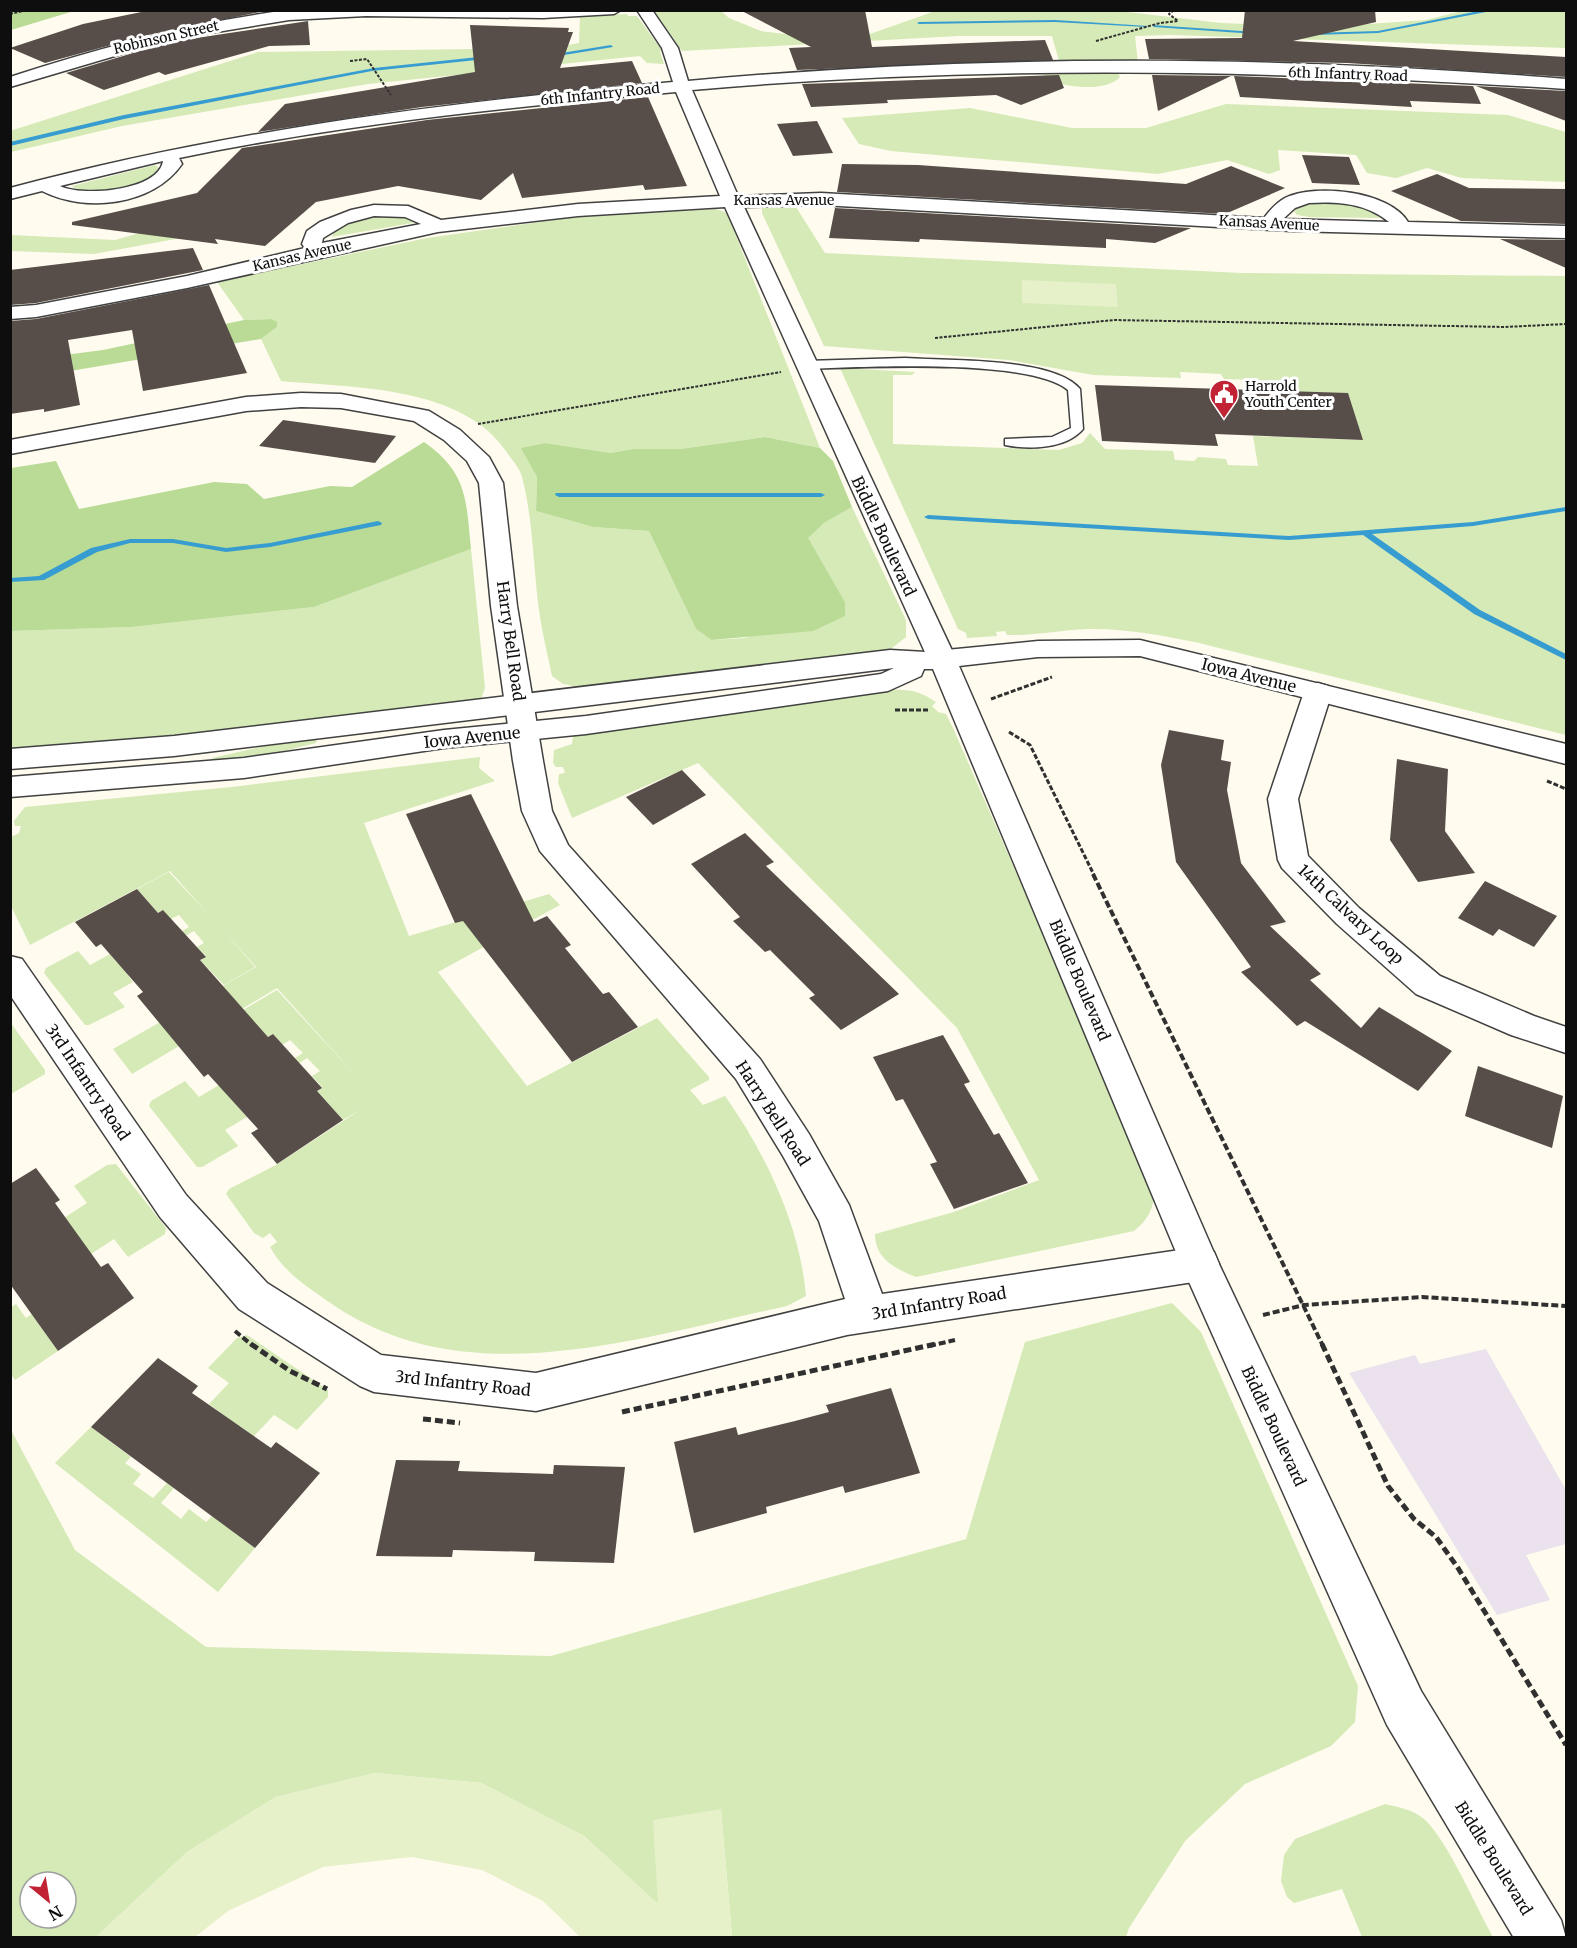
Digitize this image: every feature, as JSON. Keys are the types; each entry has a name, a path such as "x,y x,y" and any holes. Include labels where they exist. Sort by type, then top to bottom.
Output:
{"street":[{"name":"Robinson Street","path":"10,82 164,35 273,17 330,12 614,10"},
{"name":"Biddle Boulevard","path":"644,10 657,33 670,48 682,86 1200,1264 1404,1708 1543,1938"},
{"path":"1035,68 1037,76 1050,84"},
{"name":"6th Infantry Road","path":"10,194 169,155 400,117 682,86 894,71 1137,68 1346,73 1564,86"},
{"path":"1125,84 1137,68"},
{"path":"44,184 55,192 75,196 128,193 151,185 168,175 173,164 169,155"},
{"path":"1270,224 1280,210 1296,200 1333,197 1375,205 1400,221 1402,229"},
{"name":"Kansas Avenue","path":"10,313 36,311 176,284 438,226 578,210 732,200 895,202 1270,224 1566,232"},
{"path":"319,251 312,244 314,235 331,222 350,216 382,210 405,211 420,214 438,226"},
{"name":"Harry Bell Road","path":"10,447 257,403 341,401 421,416 452,435 477,457 491,483 504,606 537,811 555,851 748,1069 796,1145 836,1217 870,1314"},
{"name":"Iowa Avenue","path":"10,759 174,746 890,659 934,660 1038,649 1140,648 1566,754"},
{"name":"Iowa Avenue","path":"10,787 244,768 444,739 524,731 888,682 934,660"},
{"name":"14th Calvary Loop","path":"1318,692 1283,799 1293,860 1348,916 1428,985 1523,1026 1566,1040"},
{"name":"3rd Infantry Road","path":"10,968 173,1206 253,1296 374,1372 536,1392 870,1314 1200,1264"}],"lane":[{"path":"806,365 905,362 1038,371 1062,379 1074,389 1077,429 1068,438 1053,443 1009,442"}],"path":[{"path":"10,14 28,10"},
{"path":"1106,68 1095,63 1088,46 1090,43 1160,23 1178,21 1169,14 1174,10"},
{"path":"350,61 367,59 374,74 395,102 400,117"},
{"path":"992,705 990,699 1029,683 1053,677"},
{"path":"1006,730 1030,745 1304,1305 1388,1486 1414,1519 1436,1537 1458,1568 1566,1745"}],"shaded area":[{"path":"1486,1349 1566,1490 1566,1544 1526,1555 1550,1600 1497,1615 1349,1373 1415,1355 1420,1364"}],"green space":[{"path":"11,10 74,10 74,11 11,30"},
{"path":"938,10 1119,11 1221,23 1325,27 1426,20 1462,11 1566,10 1566,48 1172,35 1135,36 1138,63 1059,61 1052,36 958,36 682,51 654,11 721,11 729,18 761,31 793,35 870,34"},
{"path":"627,14 637,16 661,49 664,64 647,63 640,56 368,84 122,126 11,152 10,131 258,52 552,48 579,43 580,16"},
{"path":"1118,73 1120,77 1104,85 1082,87 1059,83 1043,75"},
{"path":"1226,104 1508,115 1566,132 1566,182 1462,178 1427,168 1396,178 1367,173 1356,155 1278,150 1280,170 1269,174 1227,160 1158,174 891,151 859,144 842,118 970,108 1072,128 1146,128"},
{"path":"155,165 160,169 155,176 133,187 91,192 72,186"},
{"path":"407,171 219,231 94,254 11,251 11,235 115,240 214,212"},
{"path":"1330,201 1359,205 1382,215 1382,218 1309,217 1297,215 1294,211 1296,207"},
{"path":"764,207 796,207 825,253 1242,273 1566,276 1566,735 1195,642 1155,635 1087,629 1017,635 1007,635 1005,631 996,632 997,636 967,638 966,633 958,629 840,368 915,372 912,375 893,375 893,444 1059,450 1082,443 1090,433 1105,449 1173,451 1175,460 1194,461 1198,457 1226,459 1228,465 1258,466 1253,436 1362,440 1348,394 1253,390 1252,386 1257,386 1255,380 1224,379 1221,374 1180,372 1181,378 1093,375 1009,360 824,346 762,213"},
{"path":"716,209 727,213 820,448 765,437 680,449 633,449 611,453 545,443 522,448 537,477 536,511 593,527 649,531 696,629 713,640 745,638 845,602 807,538 824,523 852,507 906,620 906,637 892,648 874,655 579,687 563,684 552,676 543,632 529,512 522,477 514,462 489,431 464,414 436,402 405,394 281,381 261,339 277,327 271,319 244,320 217,282 427,238 567,218"},
{"path":"402,215 418,222 332,237 336,229 352,220 362,217"},
{"path":"1022,280 1116,284 1118,307 1022,303"},
{"path":"271,319 277,322 277,327 261,339 11,381 11,362 103,350 244,320"},
{"path":"765,437 820,448 833,461 852,507 824,523 808,538 845,602 845,616 813,631 712,640 696,629 649,531 593,527 536,511 537,477 521,448 545,443 611,453 633,449 680,449"},
{"path":"424,442 438,453 457,477 466,502 471,549 314,607 132,627 11,631 11,468 56,461 79,509 214,482 247,484 264,499 330,486 352,487"},
{"path":"471,549 485,688 481,699 469,704 334,722 11,751 10,631 132,627 314,607"},
{"path":"892,690 915,692 936,702 932,706 938,712 946,714 953,728 1155,1190 1149,1213 1134,1231 916,1277 888,1262 879,1250 875,1234 954,1212 1039,1180 957,1028 698,763 572,818 558,783 559,774 565,773 563,767 556,767 553,763 554,750 572,744 573,736 589,730"},
{"path":"317,739 316,743 259,757 213,762 212,758 265,746"},
{"path":"480,757 479,768 495,781 364,823 409,936 549,894 560,905 438,972 527,1086 657,1018 709,1077 709,1080 690,1090 703,1105 725,1096 767,1166 779,1191 797,1243 806,1296 787,1306 672,1332 613,1344 554,1352 494,1354 437,1347 381,1331 329,1302 296,1278 270,1247 277,1242 270,1233 263,1238 254,1233 226,1194 229,1189 276,1165 360,1110 343,1120 317,1091 322,1087 312,1076 320,1071 307,1058 295,1066 290,1061 303,1053 290,1040 282,1045 273,1034 268,1037 243,1010 277,990 357,1077 277,988 132,1074 113,1049 256,967 222,929 255,967 224,985 200,960 206,956 197,947 204,943 194,931 181,938 177,934 189,927 179,915 171,919 163,910 158,913 137,889 169,872 209,915 170,871 30,945 11,906 11,837 19,833 21,826 15,826 14,821 25,807 232,787"},
{"path":"78,951 90,965 110,954 117,963 124,959 134,970 127,974 133,982 113,993 125,1007 89,1025 85,1025 44,973 46,968"},
{"path":"10,1022 45,1070 45,1074 11,1094"},
{"path":"185,1081 199,1097 219,1085 247,1117 225,1130 238,1146 202,1167 197,1167 149,1106 151,1101"},
{"path":"116,1164 166,1228 165,1234 128,1257 114,1239 91,1254 64,1218 87,1203 74,1186 107,1165"},
{"path":"1172,1303 1201,1332 1358,1686 1355,1722 1331,1746 1245,1784 1185,1841 1129,1928 1126,1937 732,1937 721,1809 659,1905 584,1836 481,1783 375,1773 276,1797 187,1852 96,1937 11,1937 10,1428 75,1550 206,1647 551,1656 966,1539 1025,1342"},
{"path":"16,1304 26,1318 32,1314 58,1351 15,1380 11,1374 10,1308"},
{"path":"247,1335 328,1390 328,1397 297,1430 274,1415 254,1436 240,1426 232,1433 214,1421 221,1413 209,1404 229,1383 208,1368 237,1338"},
{"path":"91,1427 131,1457 125,1463 141,1474 133,1484 153,1498 167,1483 174,1488 161,1503 181,1519 189,1509 206,1522 212,1516 255,1548 218,1592 55,1463"},
{"path":"375,1773 481,1783 584,1836 658,1904 653,1820 721,1809 732,1937 580,1937 543,1901 482,1870 412,1857 323,1867 228,1911 195,1937 96,1937 187,1852 276,1797"},
{"path":"1385,1804 1416,1813 1433,1829 1452,1858 1493,1937 1362,1937 1342,1889 1294,1903 1287,1897 1281,1881 1284,1855 1295,1839"}],"building":[{"path":"151,10 270,10 148,35 45,63 10,48 83,24"},
{"path":"740,10 865,10 872,47 1045,40 1053,60 797,70 789,48 811,47"},
{"path":"1245,10 1375,10 1376,22 1293,41 1566,57 1566,77 1347,63 1149,59 1145,39 1242,38"},
{"path":"308,21 310,45 269,46 165,75 159,72 104,90 66,73 170,42"},
{"path":"470,25 569,28 568,32 573,32 560,68 632,61 642,83 422,107 258,132 285,104 475,72"},
{"path":"1059,75 1064,88 1021,105 996,95 887,100 888,103 811,107 802,84"},
{"path":"1152,75 1231,76 1158,111"},
{"path":"1234,76 1473,86 1481,104 1410,101 1412,107 1240,97"},
{"path":"1476,86 1566,91 1566,121"},
{"path":"648,97 687,186 645,190 643,185 522,198 513,173 481,200 398,186 316,202 265,246 215,239 218,244 72,225 72,222 197,193 242,148 427,120"},
{"path":"817,121 833,153 793,156 777,124"},
{"path":"1302,155 1349,157 1360,185 1312,183"},
{"path":"842,164 918,165 1186,184 1231,166 1285,188 1225,214 837,192"},
{"path":"1437,174 1469,188 1566,189 1566,224 1461,221 1391,191"},
{"path":"835,208 1191,228 1155,243 1106,239 1106,248 920,239 919,242 829,238"},
{"path":"1500,239 1566,240 1566,268"},
{"path":"193,248 203,270 36,303 10,305 10,270"},
{"path":"209,285 247,373 143,391 132,330 68,340 80,405 44,412 44,409 10,414 10,321 36,319"},
{"name":"Harrold Youth Center","path":"1095,385 1348,393 1363,440 1215,434 1218,446 1102,441"},
{"path":"283,420 396,436 375,463 259,446"},
{"path":"1169,730 1224,740 1221,760 1231,762 1227,790 1241,863 1286,922 1270,926 1321,974 1310,980 1361,1028 1379,1007 1452,1051 1418,1091 1305,1021 1297,1026 1241,972 1251,967 1176,862 1161,765"},
{"path":"1397,759 1448,769 1445,831 1475,873 1418,882 1390,840"},
{"path":"682,770 706,795 653,825 626,797"},
{"path":"471,794 534,922 547,916 571,945 565,948 603,994 609,992 638,1027 572,1062 463,921 455,923 406,814"},
{"path":"745,833 774,862 766,866 899,994 841,1030 809,998 815,995 770,950 765,952 733,921 740,917 691,864"},
{"path":"1485,881 1557,916 1534,947 1499,929 1493,936 1458,918"},
{"path":"137,889 158,913 163,910 206,957 200,960 268,1037 273,1034 322,1088 317,1091 343,1120 277,1164 251,1133 258,1129 208,1074 204,1077 137,996 143,992 101,944 96,947 75,922"},
{"path":"943,1035 970,1082 964,1084 994,1135 999,1133 1028,1183 954,1209 930,1164 937,1162 903,1099 896,1101 873,1057"},
{"path":"1478,1066 1563,1096 1552,1148 1465,1116"},
{"path":"36,1168 60,1200 55,1203 101,1267 108,1263 134,1298 58,1351 10,1284 10,1184"},
{"path":"158,1358 198,1386 192,1393 271,1448 276,1442 320,1473 255,1548 91,1427"},
{"path":"891,1388 920,1473 845,1493 843,1486 766,1507 767,1513 694,1533 674,1442 736,1427 738,1435 795,1421 829,1412 826,1405"},
{"path":"396,1460 460,1461 458,1471 553,1474 554,1465 625,1467 614,1563 534,1561 535,1552 453,1550 452,1557 376,1556"}],"waterway":[{"path":"1313,34 1378,32 1494,10"},
{"path":"919,23 1055,21 1146,26"},
{"path":"1154,26 1256,33"},
{"path":"552,55 611,46"},
{"path":"374,70 486,57"},
{"path":"10,144 124,117 370,71"},
{"path":"559,495 821,495"},
{"path":"1364,532 1473,524 1566,509"},
{"path":"928,517 1289,538 1364,532"},
{"path":"10,580 41,578 94,550 130,541 173,541 226,550 270,545 378,523"},
{"path":"1364,532 1477,612 1566,657"}],"place":[{"name":"Harrold Youth Center","path":"1224,420"}]}
